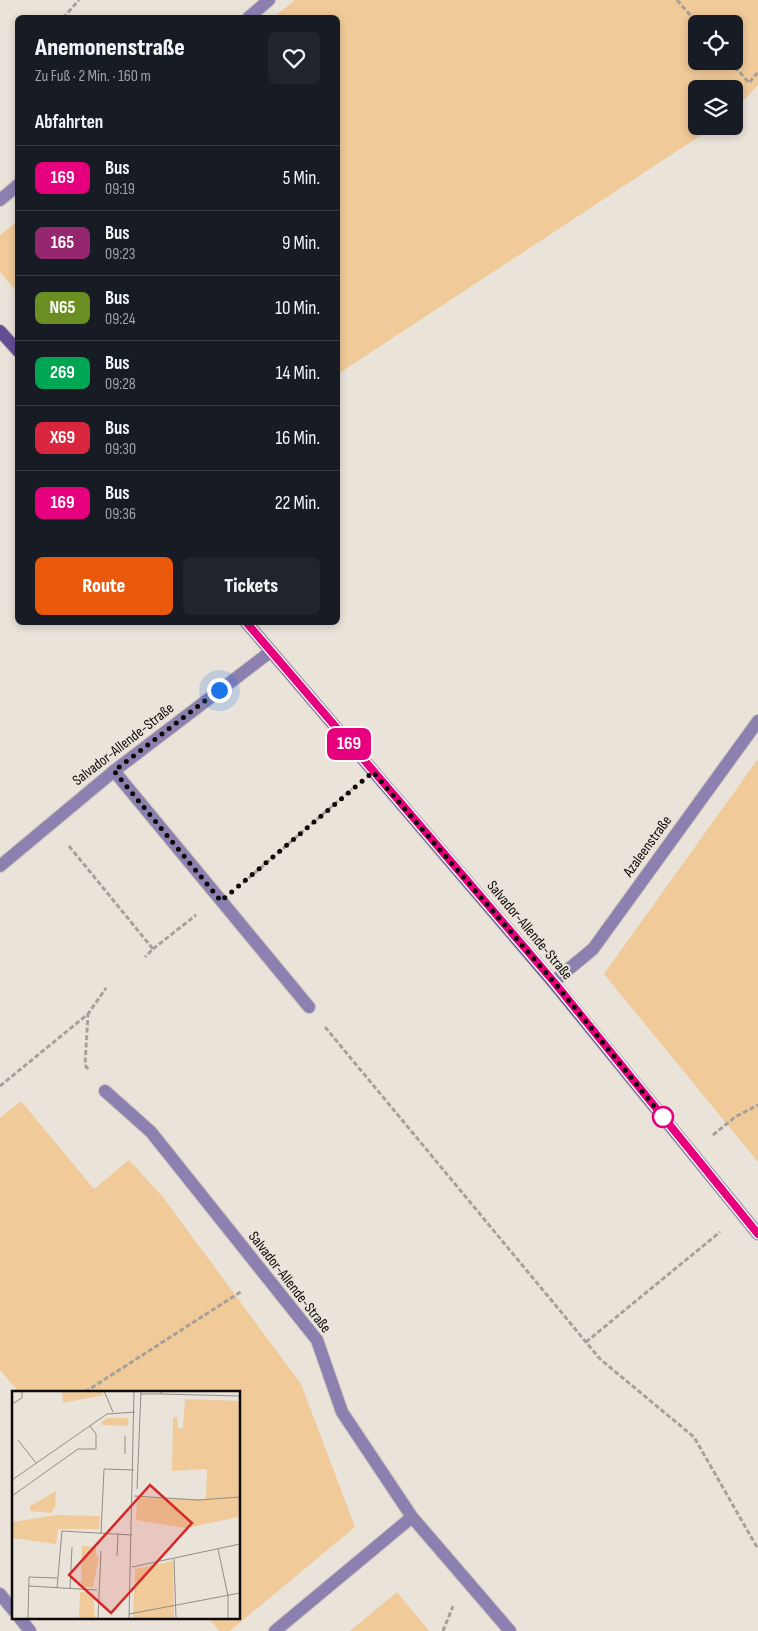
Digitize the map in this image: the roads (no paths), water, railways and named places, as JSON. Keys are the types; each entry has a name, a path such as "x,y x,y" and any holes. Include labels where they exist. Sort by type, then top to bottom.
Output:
{"main road":[{"path":"0,331 15,348"},
{"name":"Salvador-Allende-Straße","path":"248,625 554,982 758,1234"}],"street":[{"path":"252,15 269,0"},
{"path":"0,200 15,188"},
{"name":"Salvador-Allende-Straße","path":"0,866 114,771 270,652"},
{"name":"Azaleenstraße","path":"554,982 593,949 758,721"},
{"path":"114,771 309,1007"},
{"name":"Salvador-Allende-Straße","path":"105,1091 152,1132 317,1340 342,1412 412,1517 510,1631"},
{"path":"275,1631 412,1517"},
{"path":"0,1594 12,1609"},
{"path":"20,1618 30,1631"}]}
